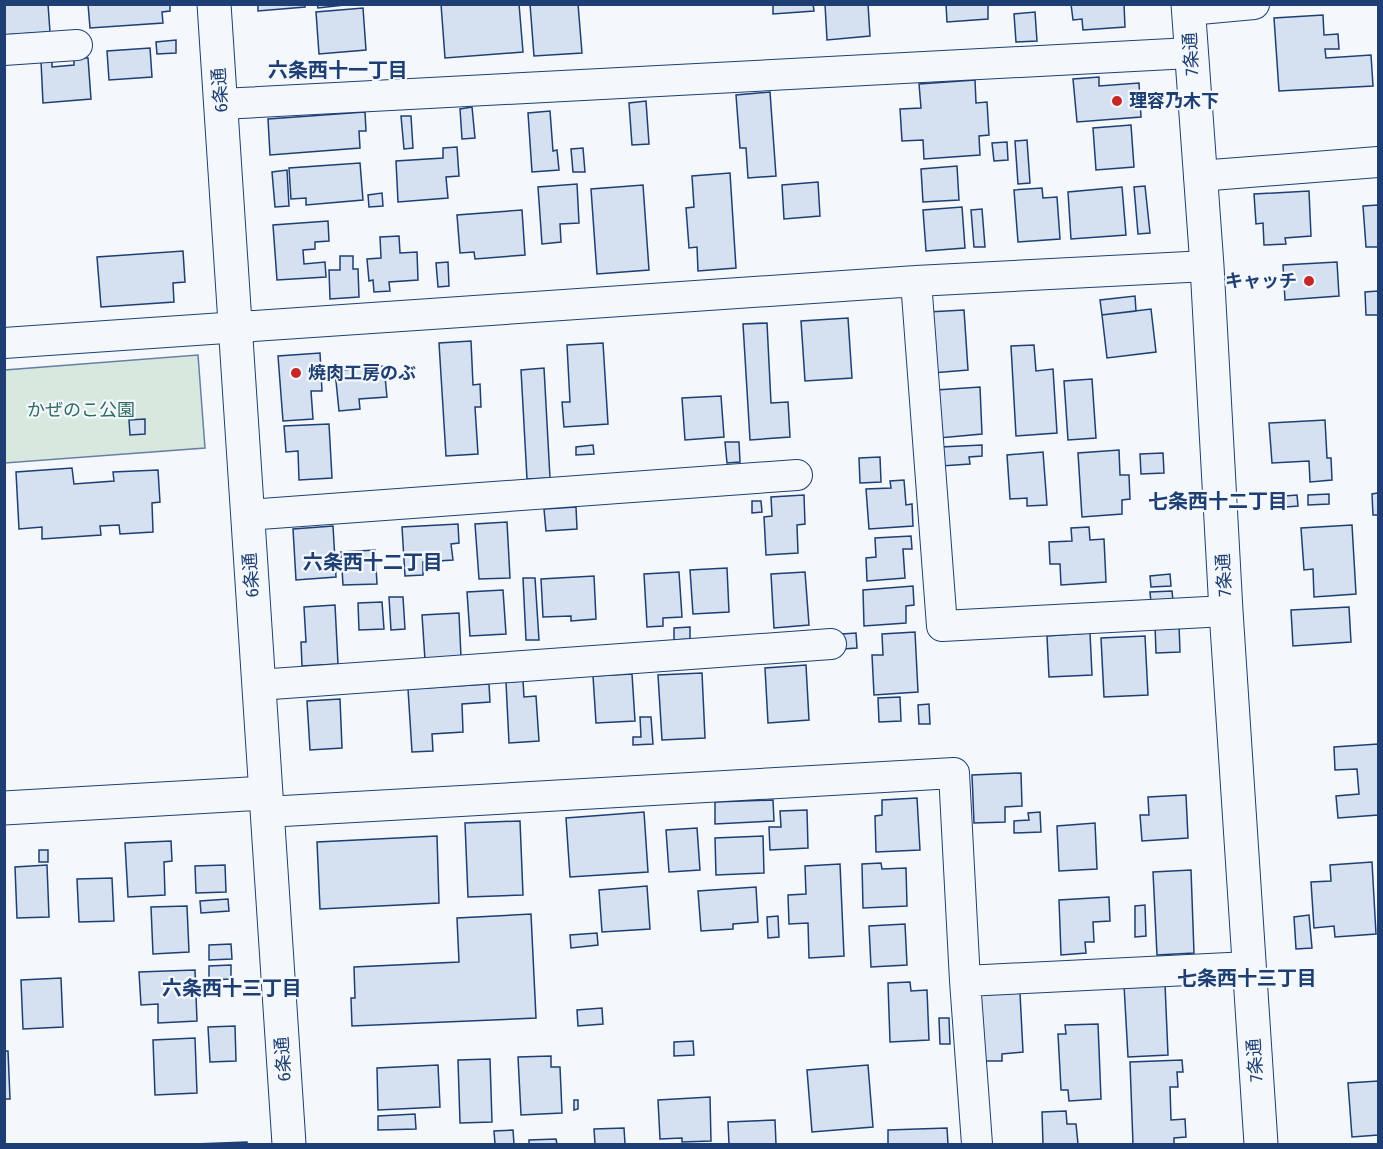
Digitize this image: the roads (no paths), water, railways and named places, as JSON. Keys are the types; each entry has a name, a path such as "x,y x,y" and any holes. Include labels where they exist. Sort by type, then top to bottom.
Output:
{"street":[{"name":"6条通","path":"214,4 289,1144"},
{"path":"1188,7 1254,4"},
{"name":"7条通","path":"1188,7 1261,1144"},
{"path":"4,50 77,45"},
{"path":"221,104 1190,53"},
{"path":"1199,176 1378,162"},
{"path":"4,343 916,281 1206,266"},
{"path":"916,281 942,626 1226,611"},
{"path":"247,514 797,475"},
{"path":"258,685 831,644"},
{"path":"4,808 265,802 954,773 965,981 977,1144"},
{"path":"965,981 1249,967"}],"place":[{"name":"理容乃木下","path":"1117,101"},
{"name":"キャッチ","path":"1309,281"},
{"name":"焼肉工房のぶ","path":"296,373"}],"district":[{"name":"六条西十一丁目","path":"338,70"},
{"name":"七条西十二丁目","path":"1218,501"},
{"name":"六条西十二丁目","path":"373,562"},
{"name":"七条西十三丁目","path":"1247,978"},
{"name":"六条西十三丁目","path":"232,988"}],"park label":[{"name":"かぜのこ公園","path":"81,410"}]}
